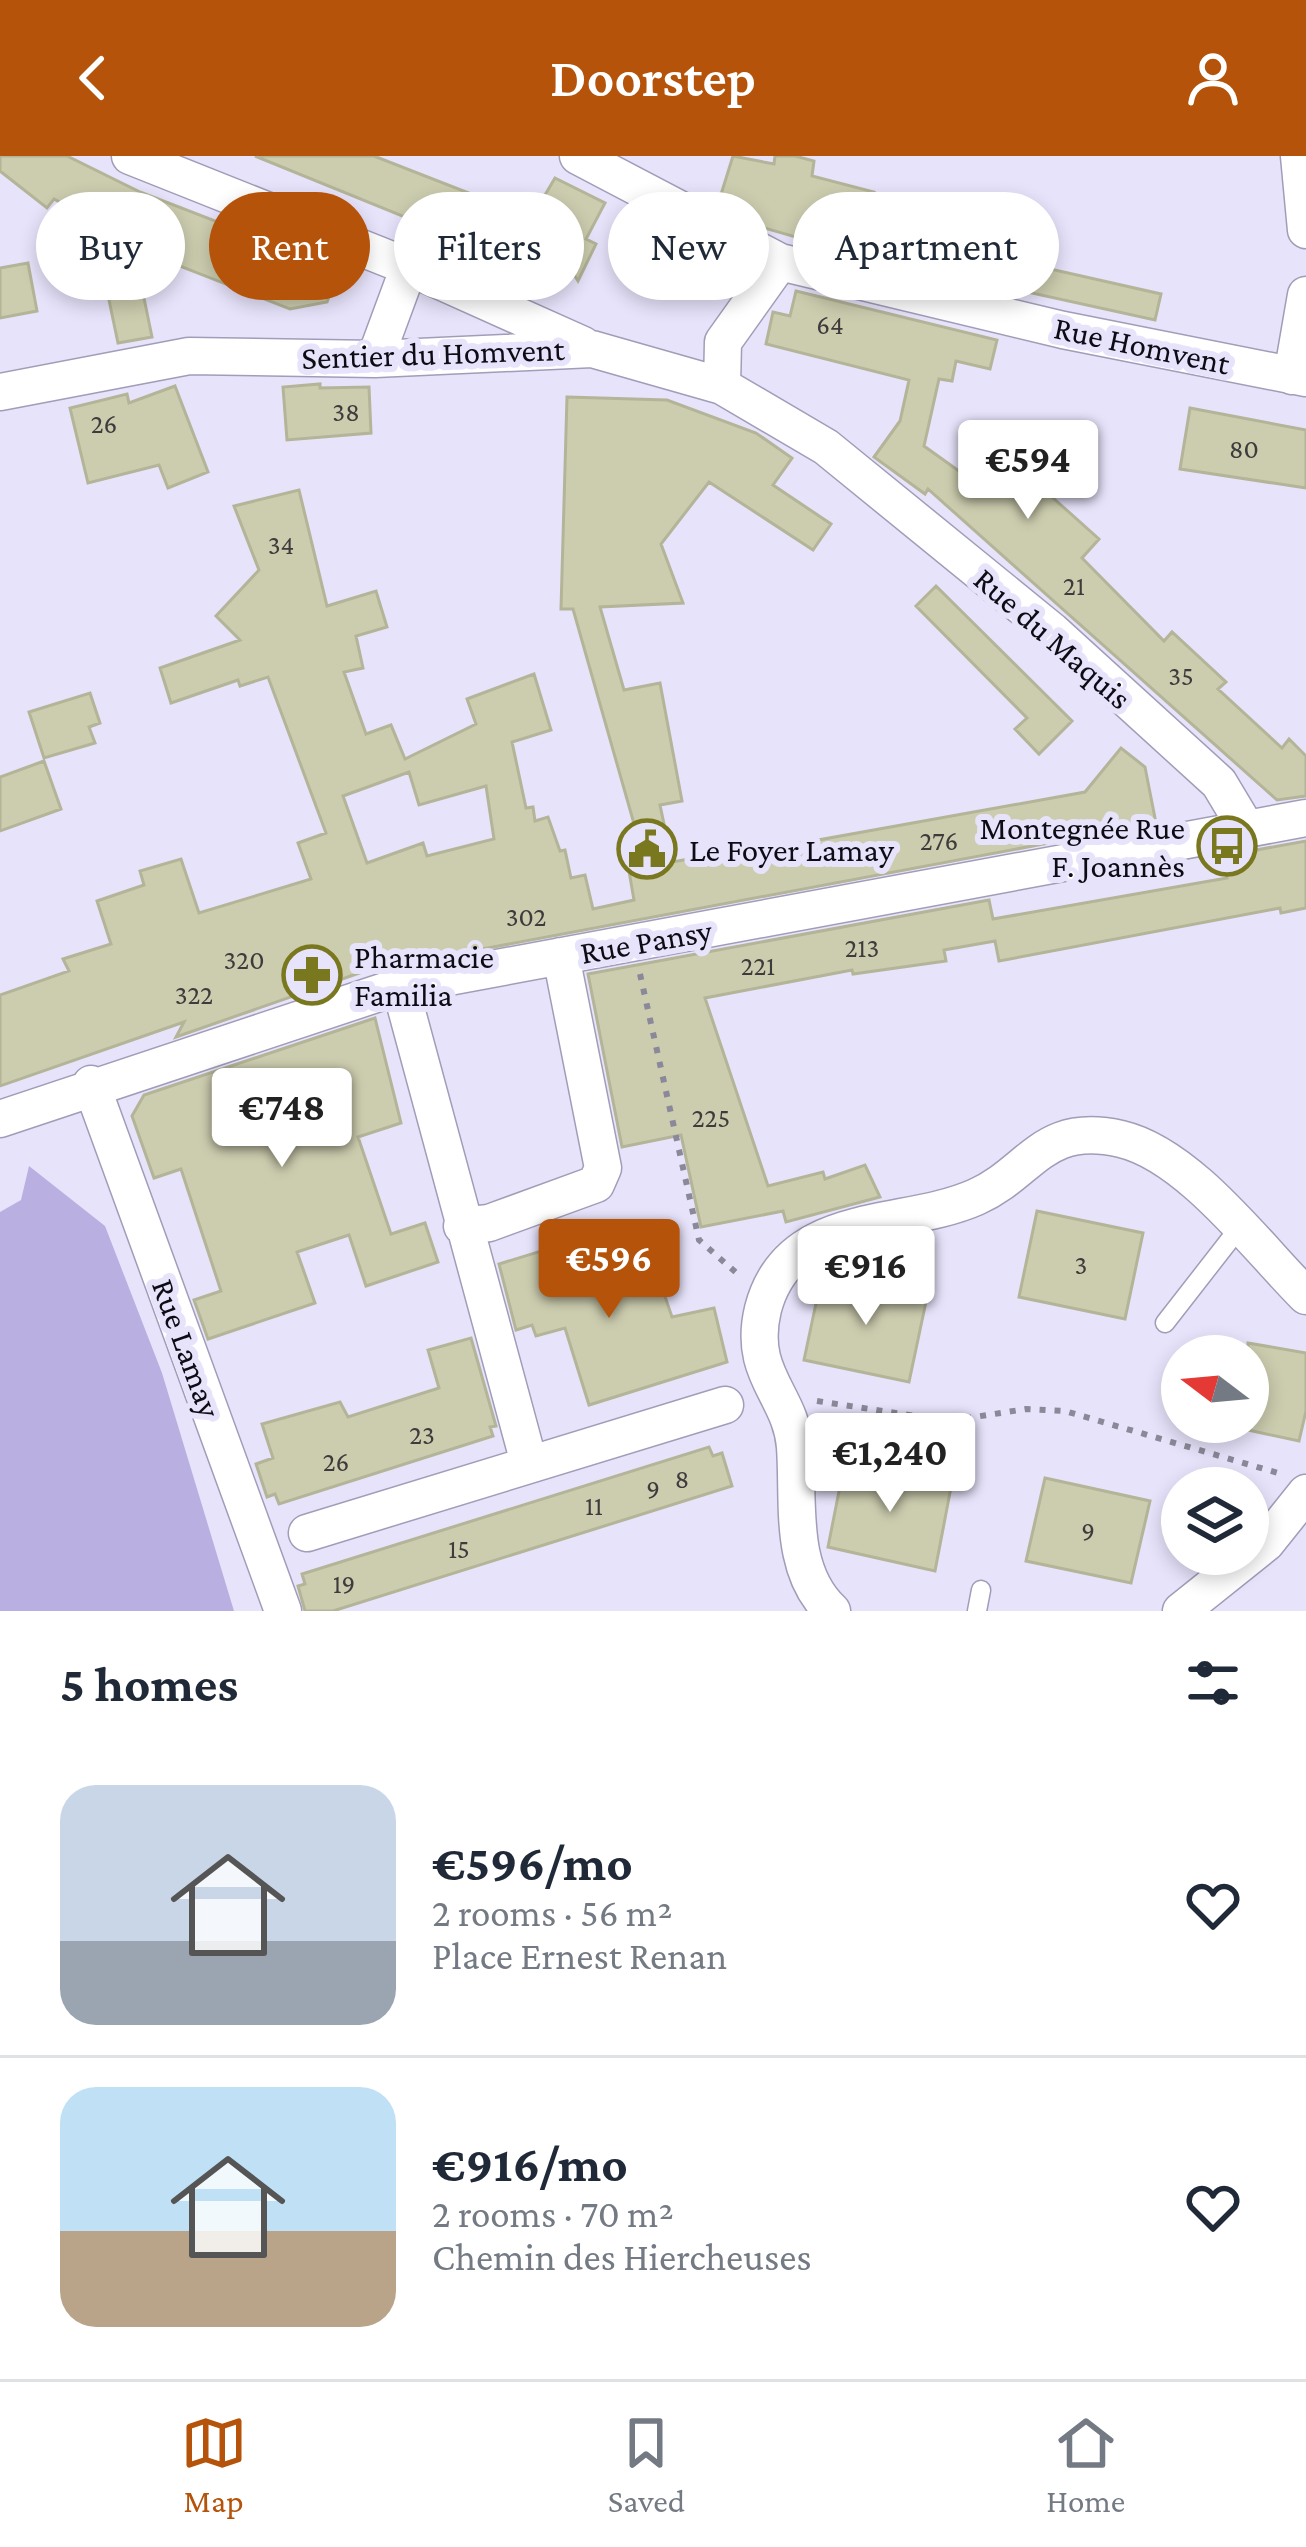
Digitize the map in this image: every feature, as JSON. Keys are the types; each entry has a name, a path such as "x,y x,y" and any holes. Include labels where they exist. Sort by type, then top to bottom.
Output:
{"street":[{"path":"130,156 394,261"},
{"name":"Rue Homvent","path":"578,156 781,262 1063,330 1299,377"},
{"path":"1300,156 1306,230"},
{"path":"722,386 723,342 751,296 781,262"},
{"path":"1299,377 1306,296"},
{"path":"374,359 396,300"},
{"path":"483,300 592,349"},
{"name":"Sentier du Homvent","path":"0,392 189,356 374,359 592,349 722,386"},
{"name":"Rue du Maquis","path":"722,386 826,447 1052,632 1219,782 1246,828"},
{"name":"Rue Pansy","path":"0,1119 91,1084 400,986 1306,818"},
{"path":"462,1226 489,1223 596,1184 603,1168 561,956"},
{"path":"400,986 529,1463"},
{"name":"Rue Lamay","path":"91,1084 283,1611"},
{"path":"832,1611 818,1597 806,1570 795,1443 760,1350 766,1299 788,1263 824,1236 980,1196 1033,1154 1069,1138 1105,1136 1158,1153 1306,1296"},
{"path":"307,1533 724,1405"},
{"path":"1181,1611 1276,1534 1297,1485"}],"lane":[{"path":"1165,1323 1239,1228"},
{"path":"977,1611 981,1590"}],"path":[{"path":"633,943 699,1240 766,1299"},
{"path":"772,1392 949,1421 1025,1409 1065,1411 1297,1485"}],"shaded area":[{"path":"29,1166 105,1226 162,1373 234,1611 0,1611 0,1212 21,1200"}],"building":[{"path":"0,156 67,156 140,192 36,192 36,199 0,171"},
{"path":"255,156 374,156 466,192 394,192 394,213 370,203 370,192 343,192"},
{"path":"733,156 774,164 775,156 795,156 814,161 812,176 874,192 793,192 793,236 769,229 769,192 722,192"},
{"path":"555,178 583,192 547,192"},
{"path":"584,192 605,203 586,239 596,244 584,269"},
{"path":"185,209 209,219 209,277 185,268"},
{"path":"28,263 37,311 0,318 0,268"},
{"path":"1059,271 1161,294 1155,320 1059,299"},
{"path":"109,300 144,300 152,337 118,343"},
{"path":"267,300 328,300 327,302 290,309"},
{"path":"794,300 833,300 997,340 990,369 956,361 952,381 939,379 924,446 984,489 1000,472 1018,489 1040,467 1061,487 1052,497 1099,539 1082,558 1164,641 1172,632 1226,682 1218,689 1282,748 1289,739 1306,756 1306,796 1277,800 928,489 925,494 874,457 900,421 909,380 766,344 773,312 790,316"},
{"path":"320,384 320,388 369,387 371,433 287,440 283,387"},
{"path":"175,386 208,472 168,488 159,465 88,483 70,408 127,394 129,403"},
{"path":"567,397 667,400 756,433 792,458 773,485 831,524 813,550 709,482 661,544 683,603 600,607 624,690 660,683 682,801 660,805 672,862 706,856 707,860 1085,792 1121,748 1145,767 1155,818 1087,831 1086,836 365,971 176,1037 184,1022 0,1086 0,995 69,971 63,959 111,944 97,901 144,885 140,871 181,859 199,913 311,879 298,843 326,833 268,677 240,686 238,680 171,703 160,668 240,640 216,616 259,570 234,506 299,490 327,606 376,591 387,627 356,636 363,668 344,672 366,734 391,725 405,759 476,724 467,699 534,674 551,730 512,742 526,808 533,807 535,821 548,817 560,851 565,850 571,878 585,875 593,909 634,900 629,871 646,866 573,609 561,609","holes":["409,772 419,805 486,786 494,839 427,856 423,843 367,863 343,796"]},
{"path":"1190,408 1306,430 1306,488 1180,469"},
{"path":"936,586 1072,721 1039,754 1015,729 1027,718 916,606"},
{"path":"90,693 100,723 89,727 95,743 44,758 29,712"},
{"path":"44,761 61,809 0,831 0,777"},
{"path":"1306,841 1306,908 1281,913 1280,908 999,961 995,941 944,950 946,961 853,974 852,970 705,998 768,1186 823,1172 825,1179 865,1165 880,1197 786,1222 783,1211 701,1227 681,1135 622,1147 588,974 989,900 993,919 1227,878 1223,856"},
{"path":"375,1018 401,1123 358,1137 391,1234 425,1223 438,1262 366,1286 349,1235 297,1252 315,1303 208,1339 194,1300 221,1291 181,1169 154,1178 132,1116 144,1095"},
{"path":"1037,1211 1143,1233 1125,1319 1019,1297"},
{"path":"590,1236 594,1245 603,1242 618,1292 659,1279 672,1317 714,1308 727,1362 589,1405 565,1328 536,1336 532,1325 516,1330 499,1264"},
{"path":"822,1275 927,1297 909,1382 804,1360"},
{"path":"471,1338 496,1426 490,1427 493,1436 279,1504 275,1494 267,1497 256,1464 273,1458 262,1424 340,1402 348,1417 439,1388 428,1350"},
{"path":"1269,1347 1306,1353 1306,1411 1299,1441 1269,1435"},
{"path":"709,1447 713,1456 722,1453 732,1486 333,1611 305,1611 298,1586 305,1584 302,1574"},
{"path":"845,1461 952,1482 935,1571 828,1547"},
{"path":"1045,1478 1150,1501 1131,1583 1026,1561"}],"place":[{"name":"Montegnée Rue F. Joannès","path":"1227,846"},
{"name":"Le Foyer Lamay","path":"647,849"},
{"name":"Pharmacie Familia","path":"312,975"}]}
